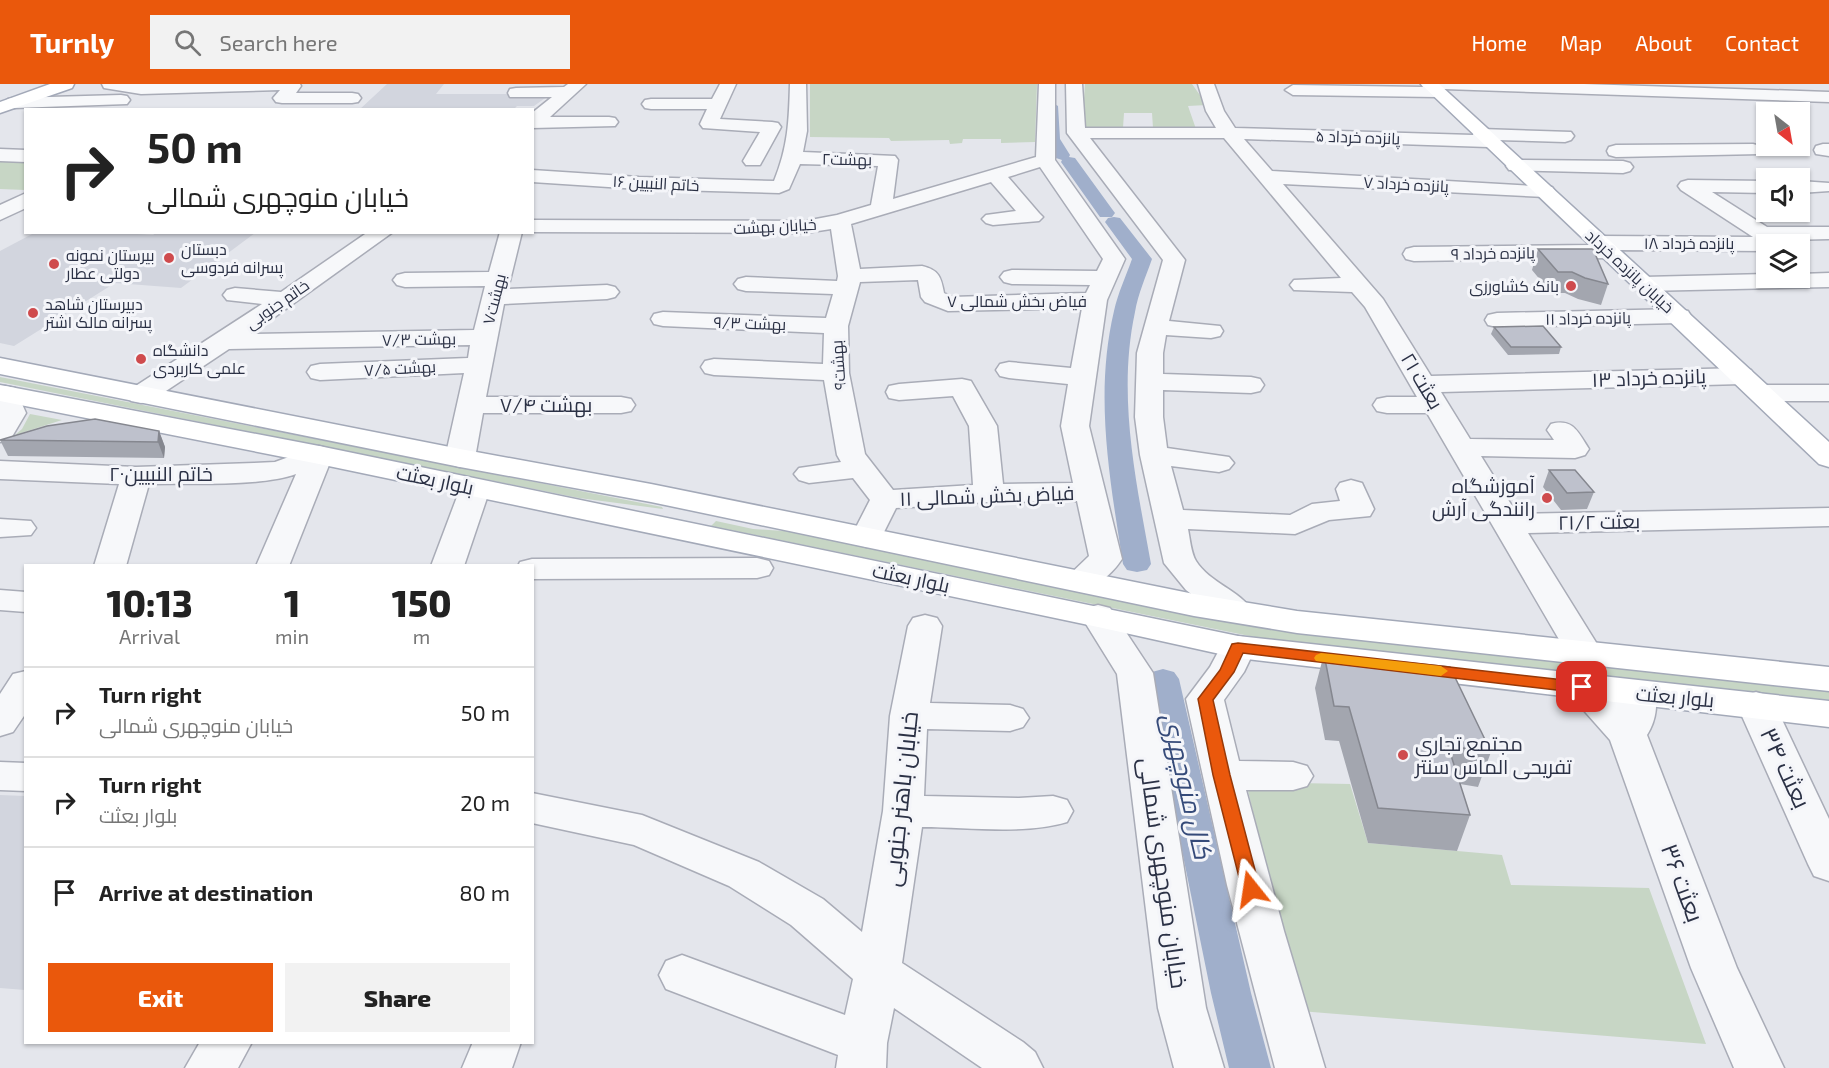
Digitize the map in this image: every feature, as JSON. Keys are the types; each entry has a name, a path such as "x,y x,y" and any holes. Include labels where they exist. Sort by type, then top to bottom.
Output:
{"main road":[{"path":"10,102 66,84"},
{"name":"خیابان پانزده خرداد","path":"1435,90 1829,458"},
{"name":"بلوار بعثت","path":"2,384 460,458 698,503 1194,605 1237,629"},
{"name":"بلوار بعثت","path":"139,407 319,455 475,489 1098,616 1237,629 1583,670 1829,679"},
{"path":"675,530 698,503"},
{"name":"بلوار بعثت","path":"1583,670 1638,694 1829,714"}],"street":[{"path":"724,92 709,124 753,120 773,129 744,161 792,160 798,131 798,84"},
{"name":"بعثت ۲۱","path":"1206,84 1215,111 1229,133 1375,304 1509,524 1583,670 1628,734"},
{"path":"1817,84 1829,92"},
{"path":"10,102 74,105 120,89 289,85 293,86 282,98 352,98"},
{"path":"1081,580 1106,559 1075,426 1082,377 1100,289 1113,259 1114,219 1076,133 1074,87 1047,86 1045,160 1114,219 1174,260 1150,353 1149,417 1154,455 1180,563 1237,629 1226,672 1205,699 1222,775 1300,1068"},
{"path":"516,93 573,88"},
{"path":"534,121 573,88"},
{"path":"1648,88 1671,106"},
{"path":"1293,90 1648,88 1829,97"},
{"path":"693,89 747,93"},
{"path":"1435,90 1538,102"},
{"path":"1323,91 1342,136"},
{"path":"651,104 724,92"},
{"path":"534,122 593,121"},
{"name":"پانزده خرداد ۵","path":"1076,133 1229,133 1484,138 1565,136"},
{"path":"1516,166 1754,150"},
{"path":"0,155 24,156"},
{"name":"خاتم النبیین ۱۶","path":"534,176 659,184 779,187 782,185 792,160"},
{"name":"بهشت۲","path":"792,160 888,160 881,208"},
{"name":"خیابان بهشت","path":"534,226 805,227 840,221 1045,160"},
{"path":"659,184 670,161"},
{"path":"993,219 1032,217 995,175"},
{"name":"پانزده خرداد ۷","path":"1268,177 1545,191"},
{"path":"1427,185 1446,204"},
{"path":"1756,187 1688,186 1762,234"},
{"path":"1810,187 1822,187"},
{"path":"0,196 24,198"},
{"path":"0,214 24,199"},
{"name":"بهشت۹","path":"840,221 849,282 836,326 836,373 851,455 859,469 885,500"},
{"name":"پانزده خرداد ۱۸","path":"1810,236 1829,233"},
{"name":"خاتم جنوبی","path":"139,407 223,342 380,234"},
{"name":"بهشت۷","path":"460,458 484,337 510,234"},
{"name":"پانزده خرداد ۱۸","path":"1604,247 1756,242"},
{"name":"پانزده خرداد ۹","path":"1414,254 1604,247"},
{"path":"1810,267 1829,281"},
{"name":"فیاض بخش شمالی ۷","path":"849,282 922,273 930,277 933,297 948,304 1100,289"},
{"path":"1012,277 1100,289"},
{"path":"405,279 496,288 607,292"},
{"path":"1644,284 1829,281"},
{"path":"746,284 849,282"},
{"path":"1302,285 1359,285"},
{"path":"235,295 284,299"},
{"name":"پانزده خرداد ۱۱","path":"1497,320 1679,316"},
{"name":"بهشت ۹/۳","path":"663,319 836,326"},
{"path":"1156,327 1211,331"},
{"name":"بهشت ۷/۳","path":"223,342 484,337"},
{"name":"بهشت ۷/۵","path":"320,372 479,365"},
{"path":"714,368 836,373"},
{"path":"1009,370 1082,377"},
{"name":"پانزده خرداد ۱۳","path":"1387,405 1430,395 1555,381 1752,384 1829,393"},
{"path":"1149,382 1251,385"},
{"path":"0,447 13,436 12,413 2,384"},
{"path":"899,392 962,387 983,426 989,493"},
{"name":"بهشت ۷/۴","path":"471,405 621,405"},
{"path":"60,430 139,407"},
{"path":"1462,447 1575,449 1561,430"},
{"path":"273,564 319,455"},
{"name":"خاتم النبیین۲۰","path":"0,470 136,476 254,472 279,470 319,455"},
{"path":"1154,455 1219,463"},
{"path":"809,474 859,469"},
{"path":"111,564 136,476"},
{"path":"448,564 475,489"},
{"path":"1169,519 1295,525 1323,511 1359,509 1352,489"},
{"name":"فیاض بخش شمالی ۱۱","path":"885,500 989,493 1089,492"},
{"path":"867,537 885,500"},
{"name":"بعثت ۲۱/۲","path":"1509,524 1829,517"},
{"path":"534,569 757,568"},
{"path":"0,600 24,602"},
{"name":"خیابان منوچهری شمالی","path":"1098,616 1117,649 1135,673 1182,1008 1198,1068"},
{"name":"خیابان باهنر جنوبی","path":"862,1055 878,972 903,811 909,716 925,626"},
{"path":"0,723 24,686"},
{"path":"1628,734 1634,725 1638,694"},
{"name":"بعثت ۳۴","path":"1756,705 1829,864"},
{"path":"909,716 1010,718"},
{"name":"بعثت ۳۶","path":"1628,734 1714,968 1759,1068"},
{"path":"1222,775 1293,776"},
{"path":"0,776 24,777"},
{"path":"534,808 642,831 744,874 807,912 878,972 1006,1057 1018,1068"},
{"path":"903,811 1053,811"},
{"path":"682,975 862,1055"},
{"path":"210,1068 227,1044"},
{"path":"487,1068 496,1044"}],"shaded area":[{"path":"387,84 444,84 436,94 546,94 548,96 534,106 515,108 361,108"},
{"path":"32,234 254,234 181,288 115,283 14,346 0,343 0,251"},
{"path":"0,795 24,796 24,990 0,988"}],"green space":[{"path":"810,84 1037,84 1035,142 1001,143 1001,139 963,139 962,143 950,144 949,140 891,141 889,138 810,137"},
{"path":"1085,84 1192,84 1207,105 1188,106 1196,129 1153,128 1152,113 1124,113 1123,128 1082,128"},
{"path":"0,158 24,158 24,190 0,189"},
{"path":"0,377 663,509 579,498 0,382"},
{"path":"30,414 62,420 15,435 22,429"},
{"path":"716,521 753,529 797,532 1293,633 1829,689 1829,700 1269,640 711,526"},
{"path":"1246,782 1350,784 1368,843 1502,855 1511,885 1649,888 1706,1044 1300,1011"}],"building":[{"path":"1538,249 1593,249 1608,284 1572,272 1558,272"},
{"path":"1543,326 1561,347 1511,347 1494,327"},
{"path":"95,419 159,431 158,442 0,440 47,426"},
{"path":"1549,470 1575,470 1594,492 1567,493"},
{"name":"مجتمع تجاری تفریحی الماس سنتر","path":"1324,654 1450,667 1491,752 1448,746 1470,815 1378,808 1349,707 1334,706"}],"waterway":[{"name":"کال منوچهری","path":"1051,106 1052,139 1062,155"},
{"name":"کال منوچهری","path":"1069,162 1106,213"},
{"name":"کال منوچهری","path":"1114,222 1142,259 1124,312 1118,344 1116,375 1121,470 1137,564"},
{"name":"کال منوچهری","path":"1163,679 1231,993 1250,1068"}],"slow traffic":[{"path":"1321,658 1441,671"}],"place":[{"name":"دبستان پسرانه فردوسی","path":"169,258"},
{"name":"بیرستان نمونه دولتی عطار","path":"54,264"},
{"name":"بانک کشاورزی","path":"1571,286"},
{"name":"دبیرستان شاهد پسرانه مالک اشتر","path":"33,313"},
{"name":"دانشگاه علمی کاربردی","path":"141,359"},
{"name":"آموزشگاه رانندگی آرش","path":"1547,498"},
{"name":"مجتمع تجاری تفریحی الماس سنتر","path":"1403,755"}],"route":[{"path":"1251,889 1205,699 1226,672 1238,647 1582,687"}]}
